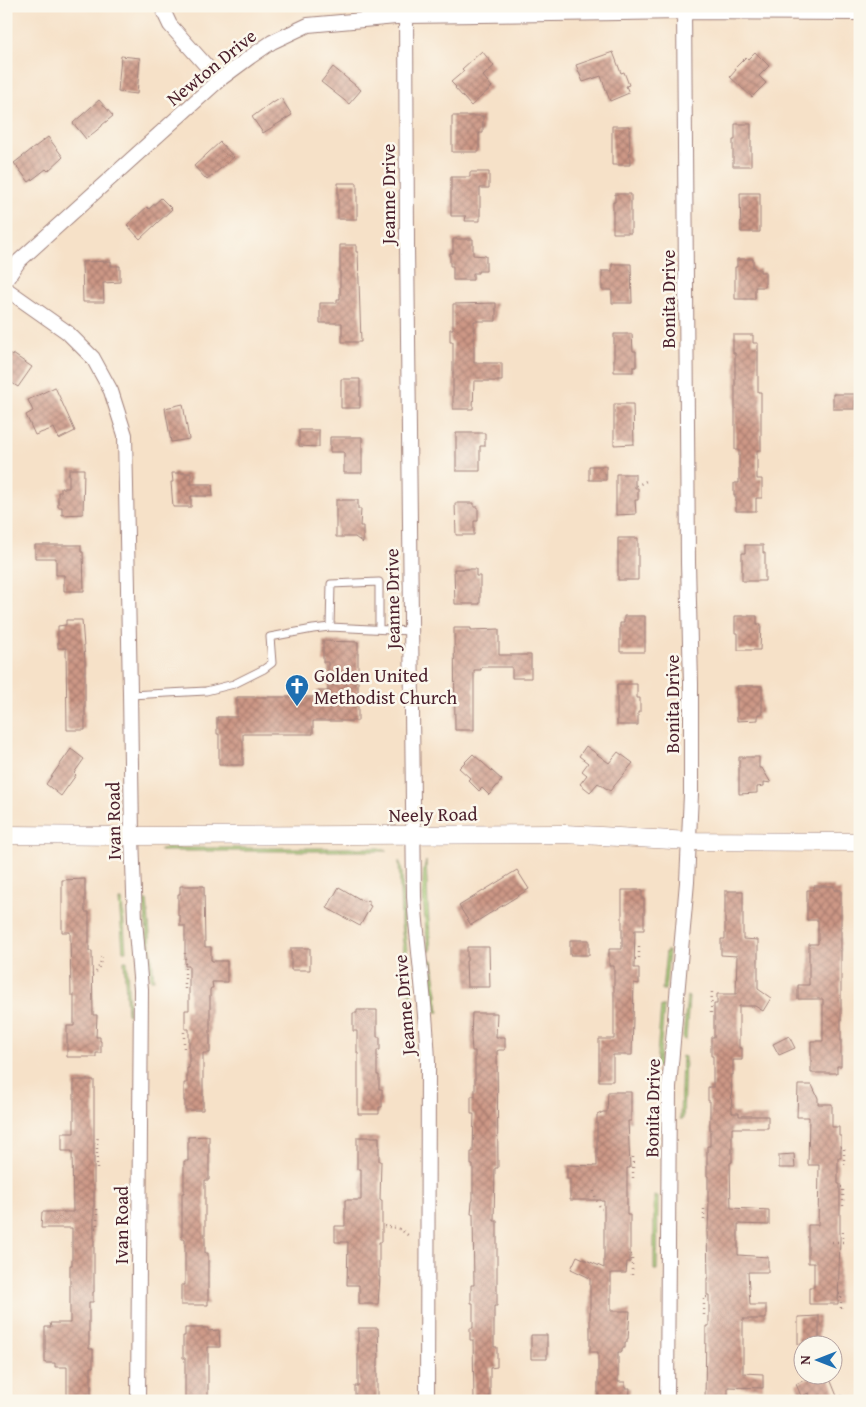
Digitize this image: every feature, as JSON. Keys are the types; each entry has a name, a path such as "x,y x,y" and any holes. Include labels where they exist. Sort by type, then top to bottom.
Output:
{"street":[{"path":"161,6 170,25 219,80"},
{"name":"Newton Drive","path":"6,280 19,261 219,80 272,42 308,25 406,11 685,9 860,13"},
{"name":"Bonita Drive","path":"668,1401 670,1074 690,841 692,684 688,563 685,9"},
{"name":"Jeanne Drive","path":"406,11 406,245 413,835 415,914 426,1017 428,1062 427,1401"},
{"name":"Ivan Road","path":"6,290 67,332 94,358 111,391 125,435 132,836 135,920 141,988 138,1401"},
{"name":"Neely Road","path":"6,835 565,834 690,841 860,842"}],"lane":[{"path":"330,627 331,584 379,582 379,629"},
{"path":"130,695 206,691 234,684 272,663 270,637 330,627 411,631"}],"path":[{"path":"636,486 647,479"},
{"path":"635,959 639,959 640,945"},
{"path":"184,988 185,953"},
{"path":"92,975 98,970 102,954"},
{"path":"711,1013 712,991"},
{"path":"184,1032 184,1048"},
{"path":"97,1169 98,1135"},
{"path":"841,1146 844,1147 844,1168"},
{"path":"632,1158 633,1179"},
{"path":"841,1187 843,1187 843,1206"},
{"path":"594,1191 602,1210"},
{"path":"704,1220 704,1203 707,1203"},
{"path":"95,1228 97,1207"},
{"path":"384,1226 400,1229 408,1236"},
{"path":"832,1242 843,1242 843,1230"},
{"path":"630,1255 632,1255 632,1276"},
{"path":"839,1294 841,1294 841,1308"},
{"path":"704,1316 704,1297 707,1297"},
{"path":"841,1396 852,1401"}],"green space":[{"path":"165,848 380,848 388,851 159,850"},
{"path":"399,861 402,872 404,926 411,983 407,983 401,923"},
{"path":"426,861 431,951 429,951 424,905 423,879"},
{"path":"119,900 122,900 126,951 123,951"},
{"path":"147,900 154,980 151,980 144,901"},
{"path":"666,951 669,951 665,990 662,990"},
{"path":"429,960 433,960 439,1012 436,1012"},
{"path":"124,961 127,961 129,1015 127,1014"},
{"path":"412,992 415,1037 412,1037 409,993"},
{"path":"687,996 689,997 686,1040 683,1039"},
{"path":"661,1006 664,1006 659,1067 656,1067"},
{"path":"682,1056 685,1057 683,1119 680,1119"},
{"path":"654,1196 658,1196 657,1270 654,1270"}],"building":[{"path":"482,51 494,66 483,76 492,87 471,106 451,82"},
{"path":"613,52 621,73 624,72 629,85 626,86 629,93 610,101 601,76 583,82 576,65"},
{"path":"755,52 769,66 759,76 766,83 752,97 730,77 736,70 735,68 746,57 748,59"},
{"path":"121,56 140,58 137,94 118,92"},
{"path":"333,67 361,90 349,104 321,82"},
{"path":"281,98 292,115 263,133 252,117 272,102"},
{"path":"99,100 113,116 86,139 73,123"},
{"path":"452,116 483,116 483,133 479,133 479,152 452,152"},
{"path":"735,124 751,124 751,166 733,166"},
{"path":"612,126 629,126 630,165 612,165"},
{"path":"48,137 63,157 48,171 46,169 29,182 14,163"},
{"path":"220,142 234,157 207,180 194,166"},
{"path":"470,172 489,172 489,188 480,188 480,221 465,221 466,216 451,216 451,177 470,177"},
{"path":"338,183 357,183 357,219 338,219"},
{"path":"740,193 760,193 760,232 741,232"},
{"path":"615,194 631,194 631,233 613,233 613,202 615,202"},
{"path":"161,198 172,209 140,239 127,225 147,207 149,209"},
{"path":"453,239 473,239 473,255 486,256 486,271 473,273 473,280 453,280 453,266 450,266 450,253 453,253"},
{"path":"340,245 356,245 356,252 358,252 361,342 342,342 342,323 320,323 320,303 337,303 337,299 340,299"},
{"path":"737,259 753,259 753,267 760,269 760,272 765,272 765,287 755,287 755,299 735,299 735,267 737,267"},
{"path":"111,261 111,266 120,266 120,282 103,283 104,302 83,302 82,262"},
{"path":"612,264 631,264 632,303 612,303 612,290 602,290 602,271 612,271"},
{"path":"496,303 496,321 474,321 474,363 502,363 502,381 474,381 473,409 453,409 453,342 450,342 450,329 453,329 453,304"},
{"path":"614,334 632,334 633,351 636,351 636,367 633,367 633,372 614,372"},
{"path":"733,335 753,335 753,343 758,343 758,392 761,392 761,450 757,450 757,479 762,479 762,498 756,498 756,511 736,511 736,496 734,496 734,483 739,483 739,450 735,450 735,353 733,353"},
{"path":"6,352 12,356 13,354 32,367 18,387 6,379"},
{"path":"341,379 360,379 360,408 341,408"},
{"path":"55,387 75,431 59,439 54,428 35,435 26,415 33,411 28,400"},
{"path":"833,394 855,394 855,409 833,409"},
{"path":"183,404 189,439 171,442 165,408"},
{"path":"614,404 633,404 634,444 614,445"},
{"path":"299,430 319,430 319,447 299,446"},
{"path":"456,433 485,433 485,446 480,446 480,471 456,471"},
{"path":"330,437 362,437 362,473 344,473 344,452 330,452"},
{"path":"589,466 606,466 606,480 589,480"},
{"path":"69,469 84,469 83,514 62,515 62,507 58,507 58,492 61,492 61,488 69,488"},
{"path":"172,473 191,473 191,484 212,484 213,496 191,496 191,507 173,507"},
{"path":"616,474 635,474 635,488 638,488 638,500 635,500 636,514 616,515"},
{"path":"336,500 358,500 358,509 361,509 360,526 363,526 363,543 355,537 336,537"},
{"path":"455,503 474,503 474,507 478,507 478,521 474,521 474,535 456,535"},
{"path":"618,538 638,538 638,580 618,580"},
{"path":"35,545 81,545 81,552 83,552 84,591 64,591 64,575 56,575 56,558 35,558"},
{"path":"745,545 763,545 763,553 765,553 765,581 742,581 742,553 745,553"},
{"path":"454,569 476,569 476,576 480,576 480,604 455,604"},
{"path":"624,616 645,616 645,652 620,652 620,623 624,623"},
{"path":"735,616 757,616 757,624 761,624 760,650 738,650"},
{"path":"66,620 82,620 85,661 85,730 67,730 66,648 58,648 58,626 66,625"},
{"path":"454,628 471,628 471,630 499,629 499,655 531,655 531,678 512,678 512,667 481,667 481,670 474,670 474,730 455,730"},
{"name":"Golden United Methodist Church","path":"323,641 358,642 358,721 313,721 313,734 243,734 243,765 219,765 217,717 237,717 237,697 317,697 317,691 328,691 328,662 323,662"},
{"path":"617,684 637,684 637,698 640,698 638,725 617,725"},
{"path":"737,686 762,686 762,714 758,714 758,720 737,721"},
{"path":"586,746 609,763 618,752 633,763 610,791 598,783 590,792 580,784 587,775 582,771 588,763 579,756"},
{"path":"71,749 84,759 74,773 76,775 61,796 46,784"},
{"path":"473,754 502,780 489,795 482,788 479,791 468,780 470,778 459,768"},
{"path":"739,757 759,757 759,768 762,768 771,783 764,782 764,786 757,787 757,793 739,794"},
{"path":"517,870 529,889 471,925 459,906"},
{"path":"85,879 85,912 89,912 89,951 92,951 93,1015 97,1015 96,1037 100,1037 101,1053 96,1053 96,1057 67,1057 67,1026 74,1026 74,995 71,995 70,932 62,932 62,880"},
{"path":"180,886 204,886 205,947 211,947 212,961 227,961 227,982 212,982 213,988 210,990 210,1053 203,1053 203,1110 185,1110 184,1101 184,1083 187,1083 187,1068 189,1068 189,1029 185,1029 185,1010 189,1010 189,966 185,966 185,926 180,926 180,916 178,916"},
{"path":"814,886 834,886 834,890 841,890 841,1066 837,1066 837,1073 811,1073 811,1041 823,1041 823,999 798,999 798,985 809,985 809,944 818,944 818,920 807,920 807,890 814,890"},
{"path":"339,887 363,901 369,900 369,905 371,906 360,926 327,908"},
{"path":"622,890 642,890 642,899 644,899 644,930 635,930 634,968 639,968 639,984 634,983 632,1055 613,1055 613,1081 599,1081 599,1039 614,1039 614,966 609,966 609,949 622,949"},
{"path":"725,891 743,891 743,939 758,940 758,989 771,998 763,1011 755,1006 739,1006 739,1048 742,1048 742,1060 733,1060 733,1075 731,1075 732,1113 739,1113 739,1116 768,1116 768,1128 732,1128 732,1162 730,1163 731,1208 769,1210 769,1225 738,1224 738,1255 768,1257 768,1272 748,1272 750,1305 766,1305 766,1319 743,1319 743,1373 763,1374 763,1388 728,1387 728,1401 705,1401 706,1326 709,1326 709,1295 707,1295 709,1202 707,1146 710,1146 710,1101 708,1101 708,1087 713,1087 711,1037 714,1037 714,1004 717,1004 717,994 736,994 737,956 721,955 721,939 725,939"},
{"path":"570,940 589,940 589,955 570,955"},
{"path":"467,947 489,947 490,987 467,987"},
{"path":"291,948 310,948 310,970 291,970"},
{"path":"357,1010 377,1010 377,1037 380,1037 380,1050 377,1050 377,1075 379,1075 379,1089 382,1089 382,1107 379,1107 379,1114 358,1114 357,1031 353,1031 353,1013 357,1013"},
{"path":"472,1013 497,1013 496,1037 505,1037 505,1050 497,1051 498,1168 495,1168 494,1221 497,1221 497,1306 494,1306 494,1347 497,1347 497,1367 490,1368 490,1401 474,1401 473,1340 470,1340 470,1328 473,1328 471,1285 474,1285 473,1214 471,1214 473,1165 471,1165 471,1152 473,1152 474,1114 471,1114 471,1096 475,1096 475,1051 472,1051"},
{"path":"789,1036 795,1048 779,1055 773,1044"},
{"path":"74,1080 94,1080 94,1292 93,1302 89,1302 89,1349 93,1349 91,1401 67,1401 67,1367 55,1367 55,1363 45,1363 45,1327 51,1327 50,1323 70,1323 72,1228 41,1228 42,1212 73,1212 72,1151 62,1151 62,1133 74,1133"},
{"path":"798,1085 812,1085 818,1098 818,1104 832,1104 832,1127 839,1127 839,1136 841,1136 841,1158 838,1158 840,1239 838,1304 809,1304 809,1287 814,1287 814,1263 808,1263 808,1225 818,1225 819,1165 808,1165 809,1117 797,1117"},
{"path":"608,1092 631,1092 631,1121 628,1121 630,1168 627,1168 630,1262 627,1262 626,1273 611,1273 611,1311 630,1311 628,1339 625,1342 625,1348 622,1348 622,1352 618,1352 618,1382 625,1382 625,1388 630,1388 629,1401 598,1401 598,1352 590,1352 590,1278 571,1269 577,1256 604,1268 604,1201 570,1200 570,1179 567,1179 567,1165 597,1166 597,1115 607,1112"},
{"path":"209,1136 209,1180 205,1180 205,1253 208,1253 208,1305 181,1305 181,1285 185,1285 185,1239 182,1239 184,1161 188,1161 188,1137"},
{"path":"357,1137 379,1137 382,1242 379,1242 380,1277 378,1304 359,1304 359,1285 347,1285 348,1242 335,1242 335,1226 345,1226 345,1200 361,1200 361,1169 357,1169"},
{"path":"794,1154 795,1168 779,1168 779,1155"},
{"path":"819,1316 819,1334 798,1334 798,1317"},
{"path":"185,1328 208,1328 208,1331 219,1330 220,1347 208,1347 208,1401 185,1401 183,1336 185,1336"},
{"path":"358,1328 378,1328 377,1401 355,1401 355,1386 358,1386"},
{"path":"531,1335 547,1335 547,1359 531,1359"},
{"path":"796,1384 832,1384 839,1401 812,1401 809,1393 801,1396"}],"place":[{"name":"Golden United Methodist Church","path":"297,707"}]}
